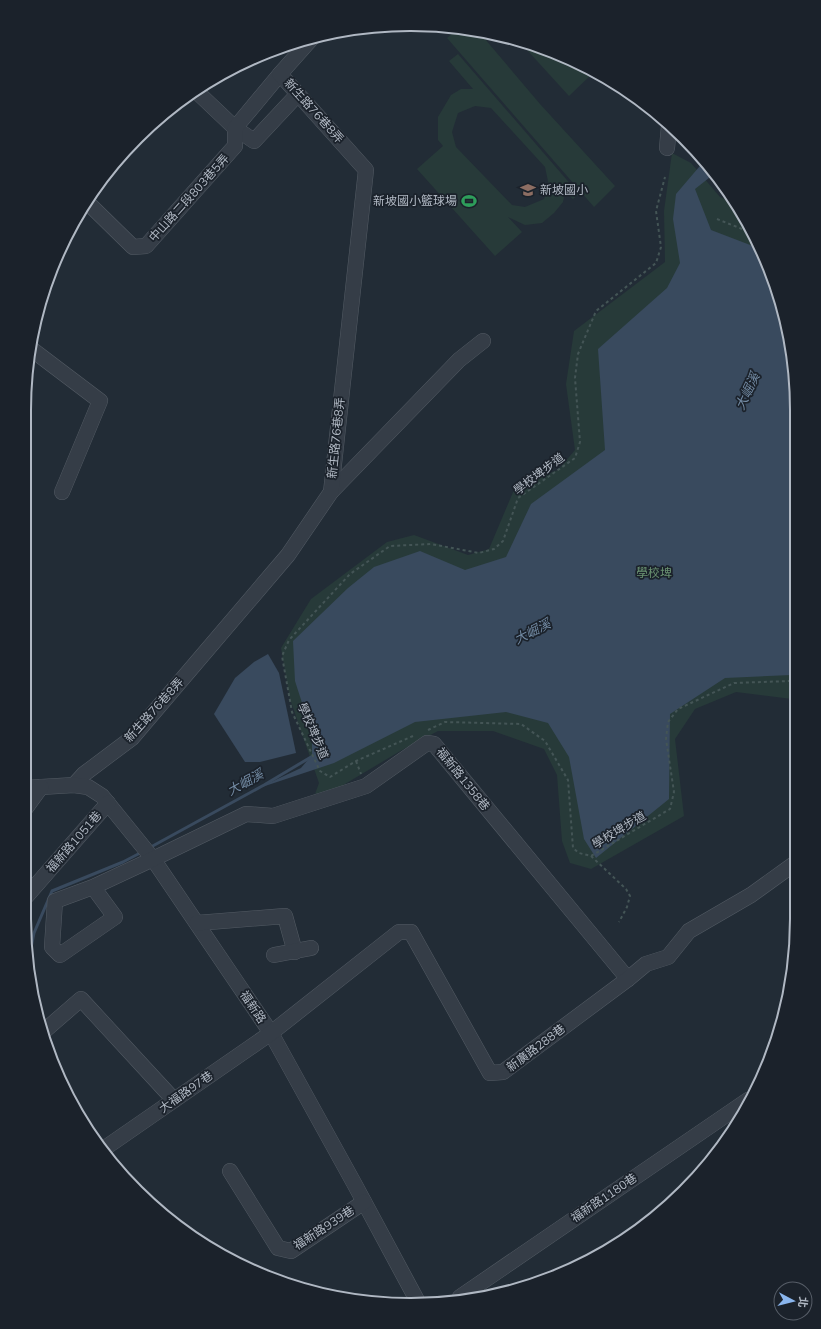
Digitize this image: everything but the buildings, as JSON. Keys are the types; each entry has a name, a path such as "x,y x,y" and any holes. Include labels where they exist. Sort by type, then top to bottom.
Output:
{"street":[{"name":"新生路76巷8弄","path":"74,785 84,774 132,738 288,554 331,492 366,170 280,74 305,46"},
{"path":"235,128 280,74"},
{"path":"200,95 235,128 254,141 298,94"},
{"name":"中山路二段803巷5弄","path":"91,206 134,247 146,246 235,146 235,128"},
{"path":"667,148 668,132"},
{"path":"331,492 459,360 483,341"},
{"path":"35,352 100,401 62,492"},
{"name":"福新路1358巷","path":"93,887 115,917 60,956 52,947 54,901 93,887 246,814 273,816 366,786 427,743 434,744 628,980"},
{"name":"福新路","path":"31,788 74,785 88,787 102,796 153,859 271,1033 416,1298"},
{"path":"31,801 41,787"},
{"name":"福新路1051巷","path":"31,892 108,804"},
{"name":"新廣路288巷","path":"271,1033 399,932 410,932 490,1073 503,1072 628,980 646,964 668,957 689,931 751,895 790,867"},
{"path":"197,923 285,916 295,952"},
{"path":"274,954 295,952 311,948"},
{"path":"47,1028 81,999 174,1100"},
{"name":"大福路97巷","path":"107,1147 271,1033"},
{"name":"福新路1180巷","path":"464,1294 741,1105"},
{"name":"福新路939巷","path":"230,1170 278,1248 292,1251 364,1202"}],"path":[{"name":"學校埤步道","path":"418,734 356,761 330,777 320,771 292,712 282,656 289,640 350,574 390,546 432,544 479,553 494,549 503,540 518,498 575,458 580,442 575,378 578,354 596,311 656,262 661,247 656,211 665,177"},
{"path":"717,218 744,229"},
{"name":"學校埤步道","path":"425,731 445,722 521,724 545,741 568,780 573,848 579,853 591,856 670,810 674,792 666,739 668,722 678,709 734,683 790,681"},
{"path":"591,856 626,889 630,896 627,907 619,922"}],"green space":[{"path":"453,33 484,38 540,104 615,186 594,207 447,38"},
{"path":"526,49 556,60 590,76 569,96"},
{"path":"458,54 579,194 573,199 565,192 563,202 554,213 542,223 525,225 508,217 522,232 495,256 417,169 443,146 438,140 438,117 451,95 461,89 473,89 449,61","holes":["475,106 491,108 545,167 549,186 544,199 525,207 512,205 456,147 452,132 458,113"]},
{"name":"學校埤","path":"672,153 691,163 720,197 726,200 751,243 761,265 777,312 787,361 790,410 790,699 736,692 695,709 675,739 684,816 591,869 570,863 562,841 557,775 544,749 493,731 438,731 402,750 340,787 315,794 319,783 290,699 281,648 311,599 387,542 414,535 468,555 489,549 516,485 558,470 575,450 566,384 574,331 665,262 664,211"}],"water":[{"name":"學校埤","path":"700,165 710,177 695,189 711,230 752,246 770,289 783,336 787,361 790,410 790,675 725,678 670,714 669,799 596,858 584,839 569,757 548,723 506,712 415,722 334,763 256,789 301,768 312,755 312,734 295,681 293,641 348,588 374,567 420,551 465,570 506,557 531,504 605,450 598,349 667,288 680,263 673,219 676,194"},
{"path":"268,654 279,673 296,753 260,762 245,762 214,714 235,678 254,662"}],"waterway":[{"name":"大崛溪","path":"149,848 264,785 311,757"},
{"name":"大崛溪","path":"32,943 34,933 52,891 123,862 142,852"}],"place":[{"name":"新坡國小","path":"528,190"},
{"name":"新坡國小籃球場","path":"469,201"}]}
